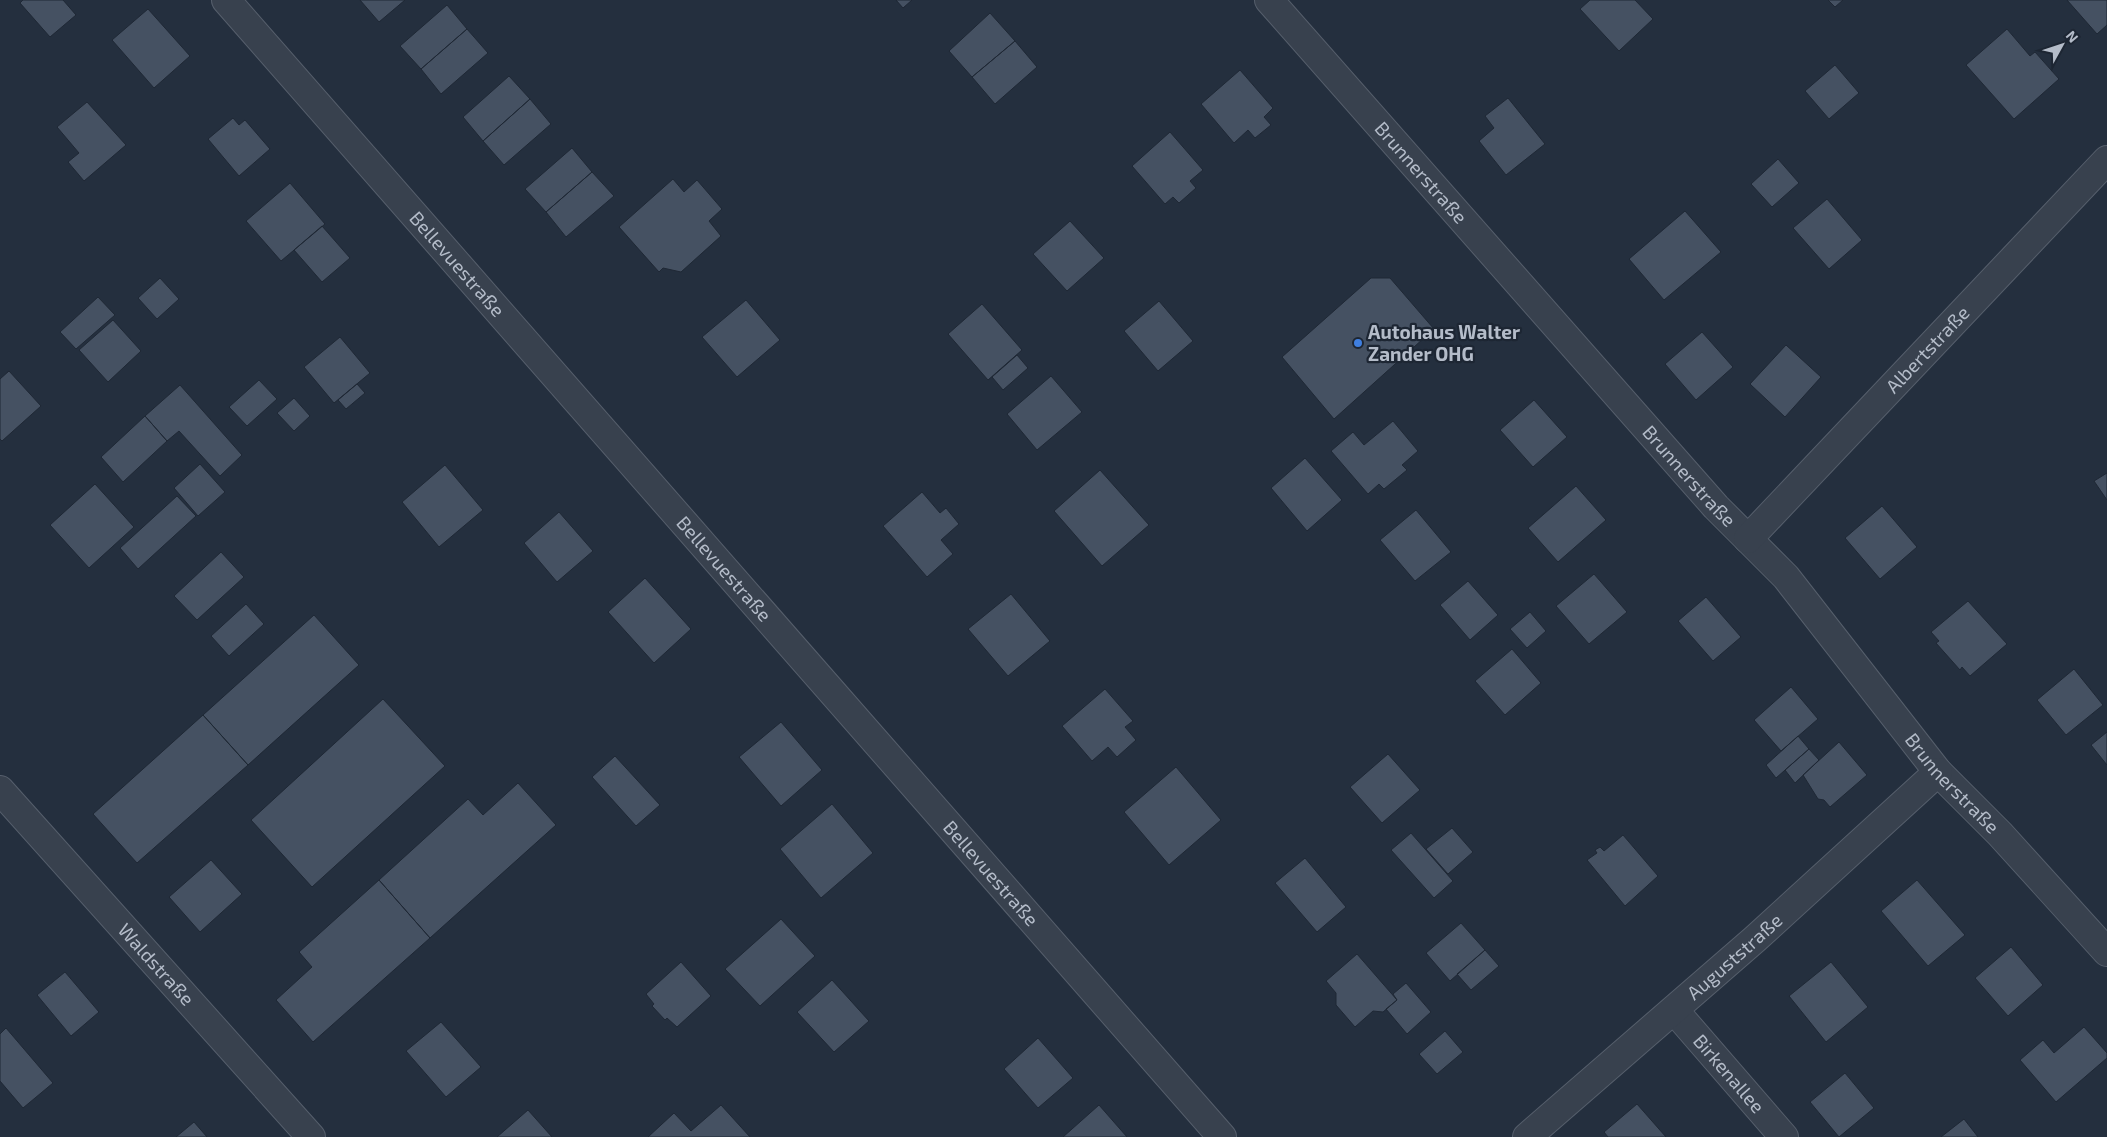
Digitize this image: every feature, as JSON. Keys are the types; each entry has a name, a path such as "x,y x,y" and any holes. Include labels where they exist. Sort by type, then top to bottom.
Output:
{"street":[{"name":"Bellevuestraße","path":"226,0 1222,1137"},
{"name":"Brunnerstraße","path":"1269,0 1716,507 1786,577 1938,772 2000,834 2107,952"},
{"name":"Albertstraße","path":"1748,539 2107,160"},
{"name":"Auguststraße","path":"1527,1137 1674,1010 1938,772"},
{"name":"Waldstraße","path":"0,790 311,1137"},
{"name":"Birkenallee","path":"1674,1010 1784,1137"}],"building":[{"path":"23,0 63,0 76,15 50,37 20,3"},
{"path":"360,0 405,0 379,22"},
{"path":"896,0 912,0 903,8"},
{"path":"1590,0 1635,0 1653,19 1619,51 1580,9"},
{"path":"1828,0 1843,0 1835,7"},
{"path":"2067,0 2107,0 2107,25 2097,34"},
{"path":"447,5 467,29 421,69 400,46"},
{"path":"148,9 190,56 154,88 112,40"},
{"path":"990,13 1015,41 972,77 949,51"},
{"path":"467,29 488,53 441,94 421,69"},
{"path":"2007,29 2030,56 2035,52 2059,79 2014,119 1966,65"},
{"path":"1015,41 1037,67 995,104 972,77"},
{"path":"1835,65 1859,93 1829,119 1805,91"},
{"path":"1240,70 1273,108 1264,117 1271,125 1255,138 1248,130 1234,143 1201,104"},
{"path":"509,76 530,99 483,141 463,117"},
{"path":"1508,98 1545,144 1506,175 1479,141 1494,128 1485,116"},
{"path":"530,99 551,124 504,165 483,141"},
{"path":"87,102 126,145 84,181 68,162 79,153 57,127"},
{"path":"233,118 239,125 245,120 270,149 239,176 208,139"},
{"path":"1170,132 1203,170 1190,181 1196,188 1179,203 1173,197 1165,204 1132,166"},
{"path":"572,148 592,172 546,212 525,189"},
{"path":"1778,159 1799,183 1772,207 1751,184"},
{"path":"592,172 614,196 566,237 546,212"},
{"path":"673,179 684,192 697,180 722,209 709,221 721,236 681,272 663,268 659,272 619,227"},
{"path":"290,183 325,224 281,261 246,221"},
{"path":"1827,199 1862,240 1829,269 1793,228"},
{"path":"1685,211 1721,252 1664,300 1629,259"},
{"path":"1070,221 1104,258 1067,291 1033,254"},
{"path":"322,226 350,258 322,282 294,250"},
{"path":"160,278 179,299 157,319 138,298"},
{"name":"Autohaus Walter Zander OHG","path":"1371,278 1390,278 1434,329 1334,419 1282,357"},
{"path":"98,297 115,315 76,349 60,332"},
{"path":"746,300 780,340 737,377 702,337"},
{"path":"1159,301 1193,341 1158,371 1124,331"},
{"path":"982,304 1022,350 988,380 948,334"},
{"path":"113,320 141,351 108,382 79,350"},
{"path":"1702,332 1733,367 1696,400 1665,364"},
{"path":"340,337 370,373 334,403 304,367"},
{"path":"1786,345 1821,377 1785,417 1750,384"},
{"path":"1017,355 1028,368 1003,390 992,377"},
{"path":"9,371 41,406 2,441 0,439 0,379"},
{"path":"1051,376 1082,412 1037,450 1007,414"},
{"path":"259,380 277,399 247,426 229,407"},
{"path":"357,384 365,393 346,409 338,400"},
{"path":"180,385 242,455 220,476 179,431 167,441 145,416"},
{"path":"294,398 310,416 294,431 277,413"},
{"path":"1534,400 1567,437 1533,467 1500,430"},
{"path":"145,416 167,441 123,482 101,457"},
{"path":"1393,421 1418,451 1402,465 1407,470 1384,489 1379,484 1368,494 1331,451 1353,432 1364,445"},
{"path":"1305,458 1342,500 1307,531 1271,488"},
{"path":"200,464 225,492 198,516 174,488"},
{"path":"445,465 483,510 439,547 402,502"},
{"path":"1100,470 1149,525 1102,566 1054,511"},
{"path":"2107,473 2107,500 2094,481"},
{"path":"95,484 134,527 89,568 50,525"},
{"path":"1576,486 1606,520 1558,562 1528,528"},
{"path":"922,492 940,513 946,508 959,524 941,540 953,554 927,577 883,526"},
{"path":"177,496 196,516 138,569 120,548"},
{"path":"1882,506 1917,547 1880,579 1845,538"},
{"path":"1416,510 1451,552 1415,581 1380,540"},
{"path":"559,512 593,551 557,582 524,543"},
{"path":"221,552 244,577 197,620 174,596"},
{"path":"1594,574 1627,612 1589,644 1556,606"},
{"path":"645,578 691,629 654,663 608,612"},
{"path":"1468,581 1498,615 1470,640 1440,605"},
{"path":"1011,594 1050,641 1008,676 968,629"},
{"path":"1706,597 1741,637 1713,661 1678,621"},
{"path":"1968,601 2007,644 1970,676 1962,667 1960,670 1936,643 1939,641 1931,632"},
{"path":"246,604 264,624 229,656 211,636"},
{"path":"1530,612 1546,631 1527,648 1510,629"},
{"path":"314,615 359,665 248,765 203,715"},
{"path":"1512,649 1541,683 1505,715 1475,681"},
{"path":"2074,669 2103,705 2066,735 2037,700"},
{"path":"1791,687 1818,719 1781,751 1754,720"},
{"path":"1105,689 1133,721 1125,727 1136,740 1117,757 1108,747 1092,761 1062,726"},
{"path":"383,699 445,766 312,887 251,820"},
{"path":"203,715 248,765 137,863 93,814"},
{"path":"781,722 822,770 781,806 739,757"},
{"path":"2107,732 2107,765 2091,745"},
{"path":"1798,736 1809,749 1776,778 1766,765"},
{"path":"1839,742 1867,775 1830,807 1824,800 1818,799 1803,775"},
{"path":"1809,749 1819,760 1795,783 1785,770"},
{"path":"1388,754 1420,790 1382,823 1350,787"},
{"path":"615,756 660,805 636,826 592,777"},
{"path":"1176,767 1221,820 1169,865 1124,812"},
{"path":"518,783 556,825 430,938 379,880 468,799 483,815"},
{"path":"832,804 873,853 821,898 780,849"},
{"path":"1452,828 1473,852 1448,874 1426,849"},
{"path":"1411,833 1453,881 1434,898 1391,850"},
{"path":"1623,835 1658,876 1625,906 1587,860 1597,853 1595,850 1600,847 1604,851"},
{"path":"1305,858 1346,907 1317,932 1275,883"},
{"path":"211,860 242,894 200,932 169,897"},
{"path":"379,880 430,938 313,1042 276,1000 312,967 299,952"},
{"path":"1917,880 1965,935 1928,966 1881,911"},
{"path":"781,919 815,956 760,1006 725,969"},
{"path":"1461,923 1485,950 1450,981 1426,953"},
{"path":"2011,947 2043,985 2008,1016 1975,978"},
{"path":"1485,950 1499,966 1471,990 1457,974"},
{"path":"1357,954 1397,1000 1383,1012 1373,1011 1355,1027 1336,1005 1336,993 1326,981"},
{"path":"681,962 711,996 677,1027 667,1018 665,1020 652,1006 654,1004 646,994"},
{"path":"1831,962 1868,1007 1826,1042 1789,996"},
{"path":"65,972 99,1012 71,1036 37,995"},
{"path":"832,980 869,1021 834,1052 797,1012"},
{"path":"1406,983 1431,1012 1407,1034 1386,1009 1397,1000 1393,994"},
{"path":"441,1022 481,1067 446,1097 406,1051"},
{"path":"2084,1027 2107,1053 2107,1058 2056,1102 2020,1060 2043,1040 2054,1053"},
{"path":"6,1028 53,1083 23,1108 0,1081 0,1034"},
{"path":"1445,1031 1463,1052 1437,1074 1419,1054"},
{"path":"1038,1038 1073,1078 1038,1108 1004,1069"},
{"path":"1845,1073 1874,1108 1839,1137 1810,1102"},
{"path":"1637,1104 1666,1137 1608,1137 1604,1132"},
{"path":"721,1105 750,1137 648,1137 674,1113 691,1131"},
{"path":"1099,1105 1127,1137 1063,1137"},
{"path":"528,1110 552,1137 497,1137"},
{"path":"1964,1119 1978,1137 1941,1137"},
{"path":"194,1122 207,1137 176,1137"}],"place":[{"name":"Autohaus Walter Zander OHG","path":"1358,343"}]}
